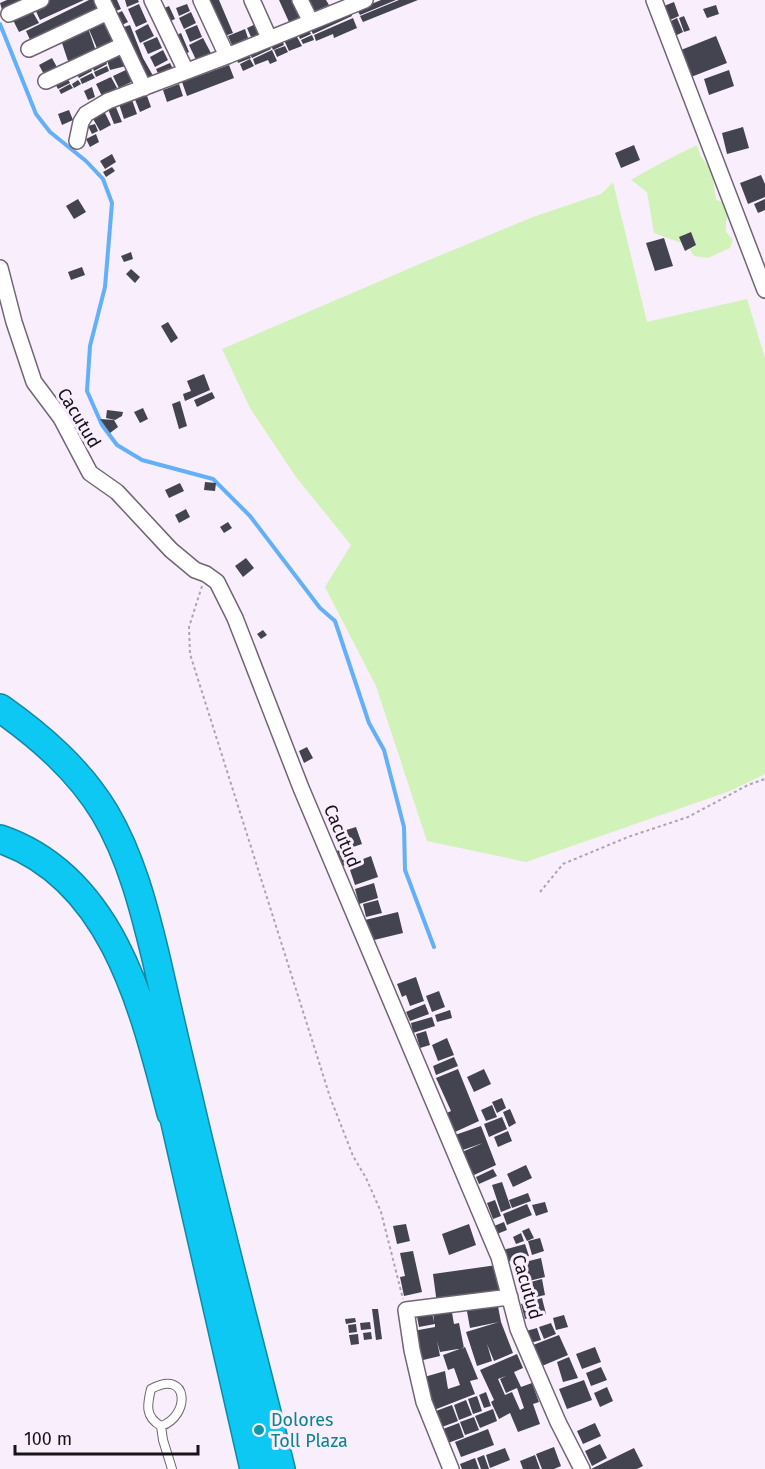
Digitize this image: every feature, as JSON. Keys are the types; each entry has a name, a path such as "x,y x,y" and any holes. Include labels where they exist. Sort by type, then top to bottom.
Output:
{"highway":[{"path":"5,711 77,801 110,857 125,898 254,1469"},
{"path":"5,711 66,762 93,795 117,835 133,877 150,935 213,1205 282,1469"},
{"path":"0,839 36,855 57,870 84,898 112,940 136,993 180,1144"}],"street":[{"path":"9,14 41,0"},
{"path":"152,0 186,71"},
{"path":"201,0 227,56"},
{"path":"252,0 269,38"},
{"path":"300,0 311,22"},
{"path":"654,0 765,290"},
{"path":"77,141 81,122 86,114 108,101 227,56 356,2"},
{"path":"29,49 105,6 144,88"},
{"path":"46,81 123,45"},
{"name":"Cacutud","path":"0,268 34,382 61,418 90,473 117,492 171,550 195,570 217,582 235,618 305,799 499,1257 518,1329 558,1422 582,1469"},
{"path":"451,1469 424,1402 406,1310 510,1297"}],"lane":[{"path":"161,1426 173,1421 179,1412 182,1398 178,1387 171,1383 163,1383 151,1389 147,1404 150,1417 161,1426 171,1469"}],"path":[{"path":"206,574 189,627 190,654 330,1097 352,1156 366,1178 381,1212 406,1310"},
{"path":"540,892 563,864 628,837 688,817 748,785 765,779"}],"green space":[{"path":"697,145 701,157 712,171 716,200 725,203 731,210 726,221 726,232 733,240 730,248 708,258 694,256 687,245 654,233 647,192 631,180"},
{"path":"613,182 647,322 747,299 765,358 765,774 730,791 526,862 427,841 376,686 325,587 351,545 296,477 250,408 222,349 533,217 601,194"}],"building":[{"path":"7,0 26,0 3,13 0,3"},
{"path":"49,0 84,0 40,20 34,7"},
{"path":"89,0 98,0 102,10 32,44 26,31"},
{"path":"107,0 117,0 121,9 113,12"},
{"path":"125,0 138,0 139,2 127,7"},
{"path":"208,0 219,0 233,33 222,37"},
{"path":"279,0 298,0 304,15 289,22"},
{"path":"308,0 326,0 329,5 313,12"},
{"path":"381,0 396,0 360,15 357,10"},
{"path":"399,0 418,0 363,22 360,16"},
{"path":"674,2 679,16 670,20 664,6"},
{"path":"139,4 147,22 136,27 128,9"},
{"path":"187,4 190,11 179,16 176,8"},
{"path":"716,5 719,14 707,18 703,9"},
{"path":"169,6 175,19 166,23 160,10"},
{"path":"31,9 39,23 19,32 13,20"},
{"path":"350,10 352,16 313,34 310,28"},
{"path":"122,11 128,22 120,26 114,15"},
{"path":"191,12 196,23 184,29 179,18"},
{"path":"684,16 690,30 684,32 679,18"},
{"path":"109,17 121,43 99,53 88,27"},
{"path":"353,18 357,28 334,38 333,34 316,41 314,35"},
{"path":"677,18 683,32 675,36 669,22"},
{"path":"148,24 154,36 140,43 135,31"},
{"path":"256,24 260,34 251,37 247,28"},
{"path":"130,25 143,58 156,81 149,85 121,28"},
{"path":"197,25 202,37 190,42 185,30"},
{"path":"88,28 97,54 69,64 60,37"},
{"path":"245,29 248,38 232,45 228,36"},
{"path":"309,30 311,34 300,39 298,34"},
{"path":"181,33 189,52 181,56 173,37"},
{"path":"296,35 302,46 289,51 284,40"},
{"path":"312,35 314,40 303,44 301,40"},
{"path":"716,36 727,63 691,77 681,50"},
{"path":"157,37 162,48 148,54 143,43"},
{"path":"203,38 213,57 198,64 189,45"},
{"path":"282,40 284,45 273,50 271,45"},
{"path":"269,44 271,49 252,58 250,54"},
{"path":"285,46 288,52 277,57 274,50"},
{"path":"163,50 168,60 155,67 150,57"},
{"path":"272,50 277,61 270,64 268,60 255,65 253,59"},
{"path":"249,54 251,58 238,63 237,59"},
{"path":"122,55 126,66 110,70 107,60"},
{"path":"52,58 59,71 46,78 39,65"},
{"path":"250,59 254,66 243,71 240,64"},
{"path":"105,60 107,64 94,71 92,66"},
{"path":"170,63 175,73 161,80 156,69"},
{"path":"229,65 234,78 187,96 182,82"},
{"path":"107,66 109,71 96,77 94,72"},
{"path":"90,67 92,71 79,78 77,74"},
{"path":"128,69 133,81 119,88 113,76"},
{"path":"729,70 734,86 709,95 704,79"},
{"path":"92,73 95,78 82,84 80,79"},
{"path":"65,74 70,83 58,89 53,80"},
{"path":"111,77 117,88 102,96 96,84"},
{"path":"78,80 81,84 74,88 72,84"},
{"path":"70,84 73,88 61,94 59,90"},
{"path":"179,84 183,96 167,102 163,90"},
{"path":"92,87 95,97 88,100 84,91"},
{"path":"146,93 151,107 140,112 134,97"},
{"path":"131,97 137,114 124,119 118,101"},
{"path":"115,105 122,122 114,124 108,109"},
{"path":"69,110 73,120 62,125 58,114"},
{"path":"104,111 111,125 100,131 92,117"},
{"path":"95,124 98,131 92,134 88,126"},
{"path":"743,127 749,148 727,154 722,133"},
{"path":"96,134 99,142 90,147 86,139"},
{"path":"634,145 640,160 621,168 615,153"},
{"path":"112,154 116,162 105,169 100,161"},
{"path":"112,167 115,171 106,177 103,172"},
{"path":"761,175 765,184 765,197 748,204 740,183"},
{"path":"78,199 86,212 74,219 66,206"},
{"path":"765,199 765,210 758,213 754,204"},
{"path":"691,232 696,245 685,251 679,237"},
{"path":"664,238 673,266 655,271 646,243"},
{"path":"131,252 133,259 124,262 121,256"},
{"path":"82,267 85,275 71,280 68,272"},
{"path":"131,269 140,277 135,283 126,274"},
{"path":"168,322 178,338 171,343 161,326"},
{"path":"204,374 210,390 185,401 183,394 191,391 187,381"},
{"path":"212,392 215,398 197,407 194,400"},
{"path":"180,401 187,426 179,429 172,404"},
{"path":"143,408 148,419 140,423 134,412"},
{"path":"107,410 123,412 122,416 115,420 106,418"},
{"path":"100,419 114,420 118,427 110,433"},
{"path":"205,482 216,483 215,491 204,490"},
{"path":"180,483 184,491 169,498 165,490"},
{"path":"186,509 190,517 179,523 175,515"},
{"path":"228,522 232,528 224,533 220,527"},
{"path":"246,558 254,568 243,577 235,566"},
{"path":"263,630 267,635 261,639 257,634"},
{"path":"307,747 313,758 304,763 299,751"},
{"path":"356,827 362,844 353,847 347,844 343,831"},
{"path":"343,836 347,845 337,844 335,839"},
{"path":"347,847 355,862 371,856 378,877 355,885 348,864 340,867 334,852"},
{"path":"374,883 378,898 359,904 355,889"},
{"path":"378,900 382,913 366,917 363,904"},
{"path":"398,912 403,933 370,941 365,920"},
{"path":"416,977 424,1001 410,1006 406,995 402,997 397,984"},
{"path":"439,991 445,1007 432,1012 426,996"},
{"path":"425,1004 429,1014 410,1021 406,1012"},
{"path":"450,1010 452,1018 437,1022 435,1015"},
{"path":"432,1017 435,1026 413,1033 411,1023"},
{"path":"426,1031 430,1045 420,1048 416,1034"},
{"path":"447,1038 454,1055 438,1061 432,1045"},
{"path":"454,1057 458,1066 436,1075 433,1066"},
{"path":"458,1069 479,1121 455,1132 447,1113 451,1111 436,1078"},
{"path":"484,1069 491,1084 474,1092 467,1077"},
{"path":"502,1098 506,1108 497,1113 492,1102"},
{"path":"492,1105 497,1117 486,1121 481,1110"},
{"path":"510,1109 516,1123 509,1127 503,1112"},
{"path":"502,1117 507,1129 489,1137 484,1124"},
{"path":"481,1126 496,1165 474,1175 462,1152 483,1143 460,1151 455,1135"},
{"path":"508,1131 512,1141 498,1147 494,1137"},
{"path":"526,1165 532,1178 513,1187 507,1174"},
{"path":"493,1169 497,1176 479,1184 476,1177"},
{"path":"502,1182 511,1208 501,1212 492,1185"},
{"path":"528,1193 531,1201 512,1208 509,1200"},
{"path":"495,1200 501,1216 493,1219 487,1203"},
{"path":"545,1202 548,1212 536,1216 532,1205"},
{"path":"527,1204 532,1215 507,1225 503,1214"},
{"path":"504,1222 507,1230 497,1234 494,1226"},
{"path":"406,1224 410,1241 397,1244 393,1226"},
{"path":"469,1224 476,1245 449,1255 442,1234"},
{"path":"529,1228 534,1238 527,1241 522,1231"},
{"path":"521,1233 524,1241 516,1244 513,1237"},
{"path":"540,1238 544,1251 532,1255 528,1241"},
{"path":"525,1244 529,1256 507,1262 503,1250"},
{"path":"413,1251 422,1292 404,1296 400,1277 405,1276 400,1253"},
{"path":"541,1258 545,1277 529,1281 525,1262"},
{"path":"497,1265 502,1294 437,1304 433,1274"},
{"path":"542,1279 545,1295 523,1300 519,1285"},
{"path":"542,1298 546,1314 525,1319 521,1304"},
{"path":"497,1301 501,1322 513,1353 494,1361 487,1344 492,1361 477,1366 466,1332 499,1322 470,1328 466,1306"},
{"path":"451,1307 454,1324 459,1323 464,1348 440,1352 437,1341 440,1356 419,1361 413,1331 435,1327 435,1324 419,1327 416,1311 431,1308 434,1322 433,1311"},
{"path":"372,1309 378,1309 382,1339 376,1340"},
{"path":"564,1315 568,1327 556,1330 553,1318"},
{"path":"355,1318 356,1322 346,1324 345,1319"},
{"path":"370,1322 371,1329 361,1330 360,1323"},
{"path":"551,1323 556,1334 544,1339 539,1327"},
{"path":"356,1324 357,1332 349,1333 348,1325"},
{"path":"537,1328 541,1340 530,1343 526,1331"},
{"path":"371,1332 372,1339 364,1340 363,1333"},
{"path":"358,1334 359,1344 351,1345 349,1335"},
{"path":"559,1335 568,1355 542,1366 533,1345"},
{"path":"465,1347 478,1379 470,1381 475,1394 434,1410 421,1378 445,1371 448,1389 460,1385 454,1368 448,1370 443,1355"},
{"path":"595,1347 601,1362 582,1369 576,1354"},
{"path":"517,1354 523,1368 514,1372 521,1387 532,1383 539,1402 533,1404 540,1424 518,1432 510,1413 499,1419 491,1402 494,1400 480,1370","holes":["506,1376 500,1379 506,1393 517,1388 524,1408 520,1410 512,1392 505,1395 498,1379"]},
{"path":"569,1357 578,1378 563,1382 557,1362"},
{"path":"601,1367 607,1380 591,1386 586,1373"},
{"path":"584,1380 592,1400 567,1409 559,1389"},
{"path":"607,1387 613,1401 600,1407 594,1393"},
{"path":"486,1392 491,1406 484,1408 479,1395"},
{"path":"477,1396 482,1411 473,1414 468,1399"},
{"path":"466,1400 472,1415 459,1420 454,1405"},
{"path":"452,1405 458,1421 442,1427 436,1411"},
{"path":"493,1409 497,1421 480,1428 475,1416"},
{"path":"474,1417 479,1430 465,1435 460,1422"},
{"path":"459,1423 464,1437 448,1443 443,1429"},
{"path":"595,1423 601,1436 583,1444 577,1431"},
{"path":"488,1429 494,1445 461,1457 455,1442"},
{"path":"600,1444 607,1458 592,1466 585,1451"},
{"path":"554,1447 561,1466 554,1469 542,1469 536,1454"},
{"path":"505,1448 510,1460 490,1468 486,1455"},
{"path":"634,1448 643,1466 637,1469 591,1469"},
{"path":"484,1455 489,1469 481,1469 477,1458"},
{"path":"535,1455 540,1469 523,1469 520,1461"},
{"path":"475,1458 479,1469 462,1469 460,1464"}],"waterway":[{"path":"0,24 36,114 50,132 86,161 103,179 112,203 105,287 90,346 87,391 102,425 117,445 142,460 213,479 250,516 320,608 335,621 369,723 384,750 404,827 405,870 434,947"}],"place":[{"name":"Dolores Toll Plaza","path":"259,1430"}]}
